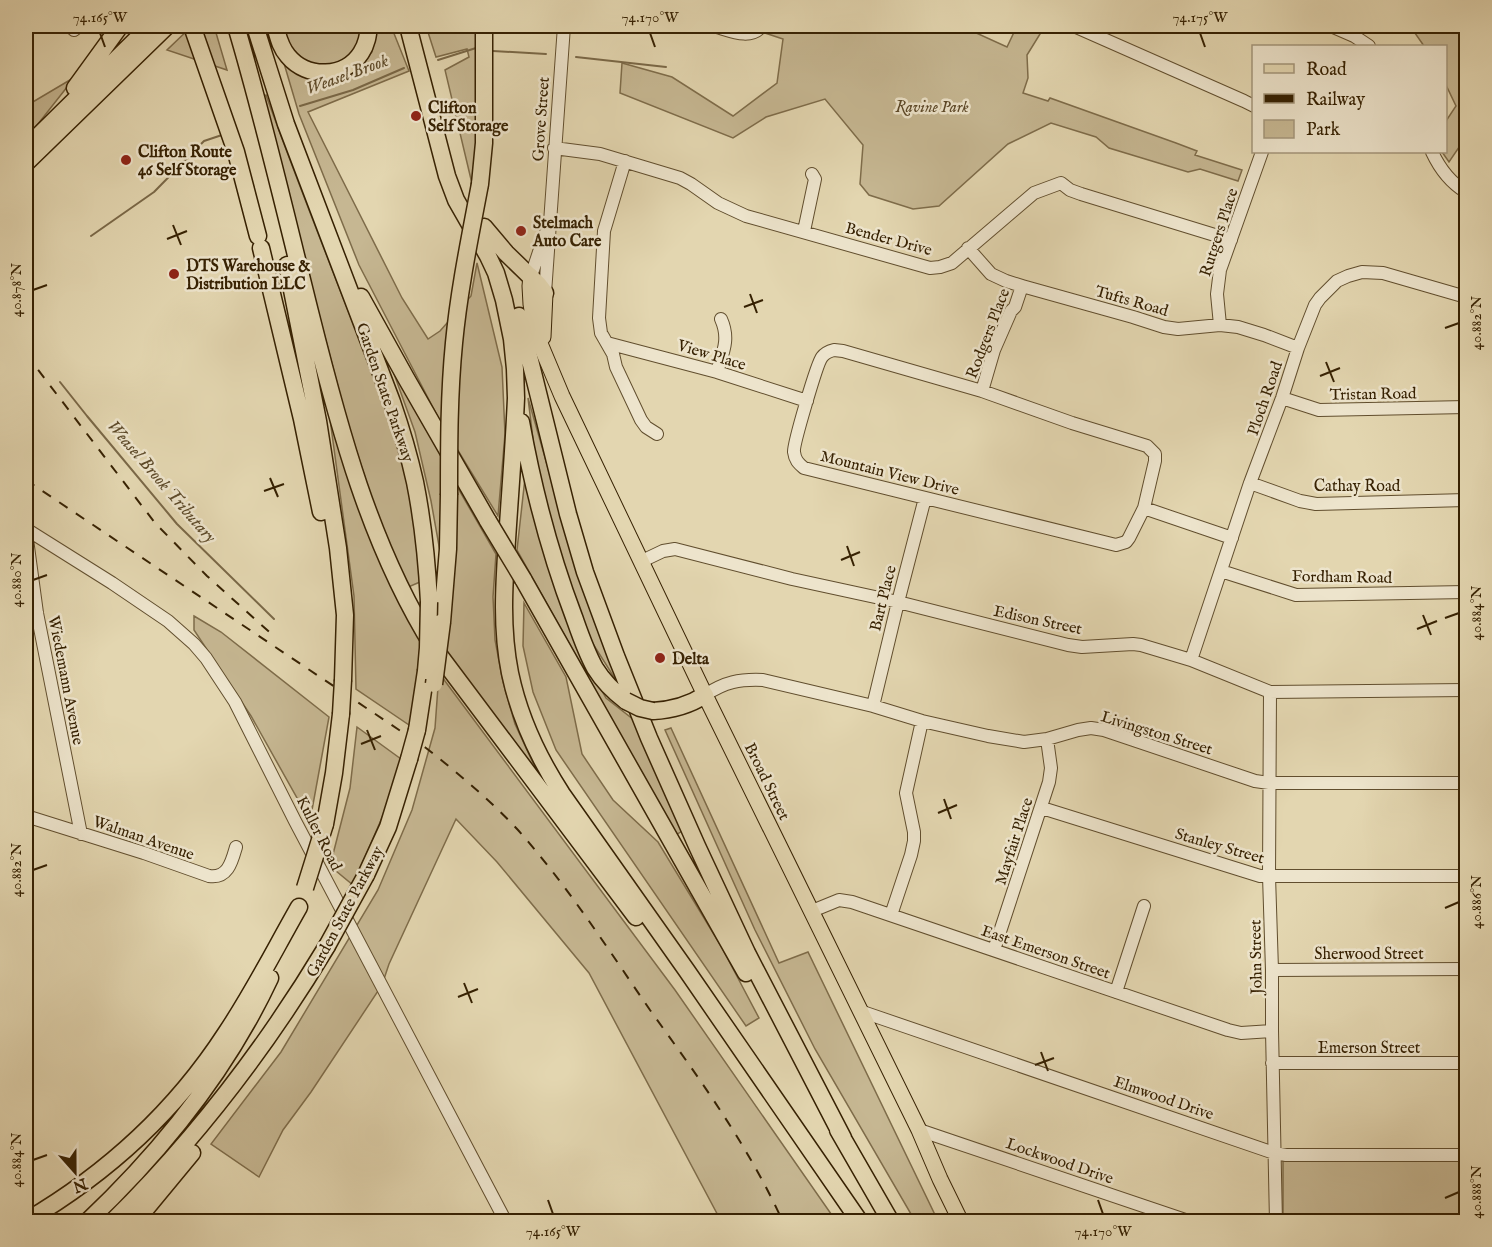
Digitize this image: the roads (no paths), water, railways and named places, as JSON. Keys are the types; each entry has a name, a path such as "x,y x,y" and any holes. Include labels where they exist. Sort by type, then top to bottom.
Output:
{"highway":[{"path":"26,147 81,81 120,26"},
{"path":"26,147 150,26"},
{"path":"26,163 167,26"},
{"path":"192,26 232,138 260,242 345,615"},
{"path":"87,1221 133,1176 195,1103 243,1030 264,990 306,888 325,824 341,714 345,615 338,548 318,421 274,207 228,26"},
{"path":"236,26 266,130 332,401 380,543 402,590 435,648 472,699 673,967 760,1078"},
{"name":"Garden State Parkway","path":"112,1221 146,1188 200,1127 262,1046 296,997 327,946 366,875 388,827 410,759 430,678 429,602 423,529 410,461 392,402 286,124 255,26"},
{"path":"275,26 281,45 288,57 299,67 313,72 328,73 341,69 357,58 365,47 369,26"},
{"path":"398,26 424,86"},
{"path":"408,26 447,176 456,200 496,273 512,339 516,398 503,607 510,673 523,716 540,758 562,794 860,1221"},
{"path":"419,26 459,180 499,253 511,286 568,514 585,572 616,656 654,748 737,932 843,1138"},
{"path":"430,678 442,622 448,549 450,405 454,345 458,308 480,184 484,143 484,26"},
{"path":"484,227 545,293"},
{"path":"335,249 406,378 523,579 699,891 891,1221"},
{"path":"516,398 545,527 570,608 594,667 607,684 626,701 640,708 653,711 673,709 694,702 705,695"},
{"path":"26,1221 107,1167 156,1123 195,1077 228,1032 299,907"},
{"path":"135,1221 208,1132 262,1046"}],"main road":[{"name":"Broad Street","path":"531,276 532,313 536,334 570,414 962,1221"},
{"name":"Broad Street","path":"545,293 543,323 545,355"}],"street":[{"path":"70,26 74,30 78,26"},
{"name":"Grove Street","path":"545,293 564,26"},
{"path":"713,26 749,34 757,32 762,26"},
{"path":"1074,26 1252,105"},
{"path":"1331,26 1356,31 1368,45"},
{"name":"Bender Drive","path":"554,148 591,152 680,178 718,202 746,216 930,268 952,263 1034,193 1061,183 1070,190 1232,240"},
{"name":"Rutgers Place","path":"1220,325 1218,282 1262,153"},
{"path":"1433,153 1453,182 1467,192"},
{"path":"625,161 604,231 599,318 601,333 613,354 616,367 641,420 646,427 657,434"},
{"path":"804,231 815,179 812,174"},
{"name":"Grove Street","path":"531,276 549,215"},
{"name":"Tufts Road","path":"968,248 991,274 1022,286 1164,327 1178,329 1220,325 1248,330 1298,348"},
{"name":"Ploch Road","path":"1191,660 1298,348 1320,298 1337,281 1362,272 1383,273 1467,297"},
{"name":"Rodgers Place","path":"982,391 994,350 1011,311 1015,307 1022,286"},
{"path":"717,372 726,341 725,328 721,319"},
{"name":"View Place","path":"607,343 717,372 807,401"},
{"name":"Mountain View Drive","path":"843,351 982,391 1072,423 1147,446 1155,454 1144,508 1126,542 1116,545 804,468 797,463 793,450 821,358 828,352 843,351"},
{"name":"Tristan Road","path":"1282,398 1319,410 1467,407"},
{"name":"Cathay Road","path":"1250,483 1300,501 1316,504 1467,500"},
{"name":"Bart Place","path":"873,706 925,498"},
{"path":"1144,508 1232,538"},
{"name":"Wiedemann Avenue","path":"26,531 31,614 81,834"},
{"name":"Kuller Road","path":"26,531 112,582 168,621 206,658 236,702 295,821 506,1221"},
{"name":"Edison Street","path":"642,561 663,551 675,549 1068,645 1082,647 1142,645 1191,660 1270,692 1467,690"},
{"name":"Fordham Road","path":"1221,570 1296,595 1467,592"},
{"name":"Livingston Street","path":"705,695 726,683 763,680 873,706 922,721 1024,742 1091,728 1104,730 1255,781 1269,783 1467,783"},
{"name":"John Street","path":"1270,692 1269,876 1276,1221"},
{"path":"891,915 914,841 906,793 922,721"},
{"name":"Mayfair Place","path":"994,950 1049,782 1051,768 1047,739"},
{"name":"Stanley Street","path":"1042,808 1260,876 1467,876"},
{"name":"Walman Avenue","path":"26,816 214,877 226,870 237,847"},
{"name":"East Emerson Street","path":"812,910 839,900 845,901 1228,1030 1241,1033 1272,1031"},
{"path":"1116,992 1144,906"},
{"name":"Sherwood Street","path":"1272,970 1467,969"},
{"name":"Elmwood Drive","path":"860,1011 1286,1155 1467,1155"},
{"name":"Emerson Street","path":"1272,1063 1467,1063"},
{"name":"Lockwood Drive","path":"919,1130 1191,1221"}],"waterway":[{"name":"Weasel Brook","path":"438,60 476,48"},
{"name":"Weasel Brook","path":"493,51 546,54"},
{"name":"Weasel Brook","path":"576,57 666,67"},
{"name":"Weasel Brook","path":"300,106 353,90 404,68"},
{"name":"Weasel Brook","path":"91,236 154,192 204,141 222,135"},
{"name":"Weasel Brook Tributary","path":"60,382 177,524 274,619"}],"railway":[{"path":"26,354 155,523 207,576 276,638"},
{"path":"26,480 426,748 496,808 536,851 603,941 738,1139 783,1222"}],"place":[{"name":"Clifton Self Storage","path":"416,116"},
{"name":"Clifton Route 46 Self Storage","path":"126,160"},
{"name":"Stelmach Auto Care","path":"521,231"},
{"name":"DTS Warehouse & Distribution LLC","path":"174,274"},
{"name":"Delta","path":"660,658"}],"park label":[{"name":"Ravine Park","path":"932,106"}]}
